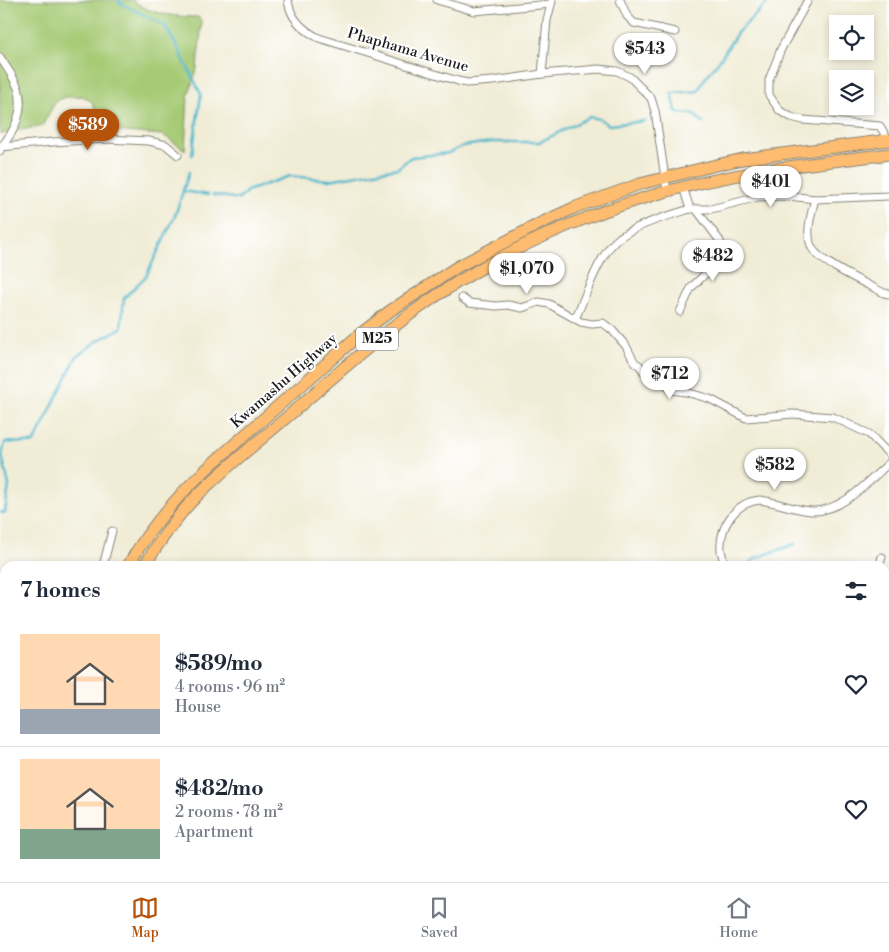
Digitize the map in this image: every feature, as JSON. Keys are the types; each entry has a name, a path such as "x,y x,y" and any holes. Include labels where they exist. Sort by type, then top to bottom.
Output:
{"main road":[{"name":"Kwamashu Highway","path":"131,561 158,519 193,481 360,335 417,292 456,267 513,236 567,211 640,184 743,159 888,140"},
{"name":"Kwamashu Highway","path":"147,561 186,508 221,474 375,341 450,287 512,252 545,236 618,206 666,191 748,173 889,154"},
{"path":"212,464 221,474"}],"street":[{"name":"Phaphama Avenue","path":"288,0 299,25 319,38 458,81 468,83 493,81 599,69 617,71 630,77 651,98 655,112 666,191"},
{"path":"437,0 474,11 552,2 547,20 542,74"},
{"path":"620,0 627,16 634,23 676,32"},
{"path":"808,0 781,49 769,80 768,95 780,111 787,116 804,120 880,126 888,140"},
{"path":"0,57 17,85 20,94 20,112 17,122 0,149"},
{"path":"0,149 54,142 105,139 149,140 166,146 178,155"},
{"path":"680,312 691,288 716,263 722,251 720,241 693,209 683,187"},
{"path":"575,319 601,262 614,242 620,237 659,219 693,209 711,209 758,197 788,196 815,199 889,196"},
{"path":"815,199 809,224 811,243 815,252 855,278 889,294"},
{"path":"462,298 469,303 496,306 508,305 522,308 539,302 549,304 580,322 603,323 626,346 635,362 648,376 665,383 671,390 710,399 746,418 793,414 833,417 869,434 889,454"},
{"path":"724,561 721,552 722,537 726,523 740,506 752,500 760,500 813,511 826,509 836,506 858,491 889,463"},
{"path":"104,561 112,531"},
{"path":"881,561 882,557"}],"green space":[{"path":"0,0 133,0 154,12 198,17 202,21 197,69 188,96 185,150 163,135 99,130 100,117 91,101 83,96 65,97 56,101 42,126 0,134"}],"waterway":[{"path":"118,0 122,4 164,25 201,94 192,155"},
{"path":"671,93 698,91 737,33 767,3 767,0"},
{"path":"672,93 676,111 694,114 703,123"},
{"path":"213,195 239,199 247,191 290,176 329,180 398,168 411,157 449,153 463,146 491,142 540,142 589,117 600,119 609,125 645,121"},
{"path":"0,512 5,513 9,485 2,456 5,442 34,443 77,356 99,340 121,328 124,298 146,276 175,216 189,172"},
{"path":"183,191 208,195"},
{"path":"753,561 756,558 795,544"}]}
